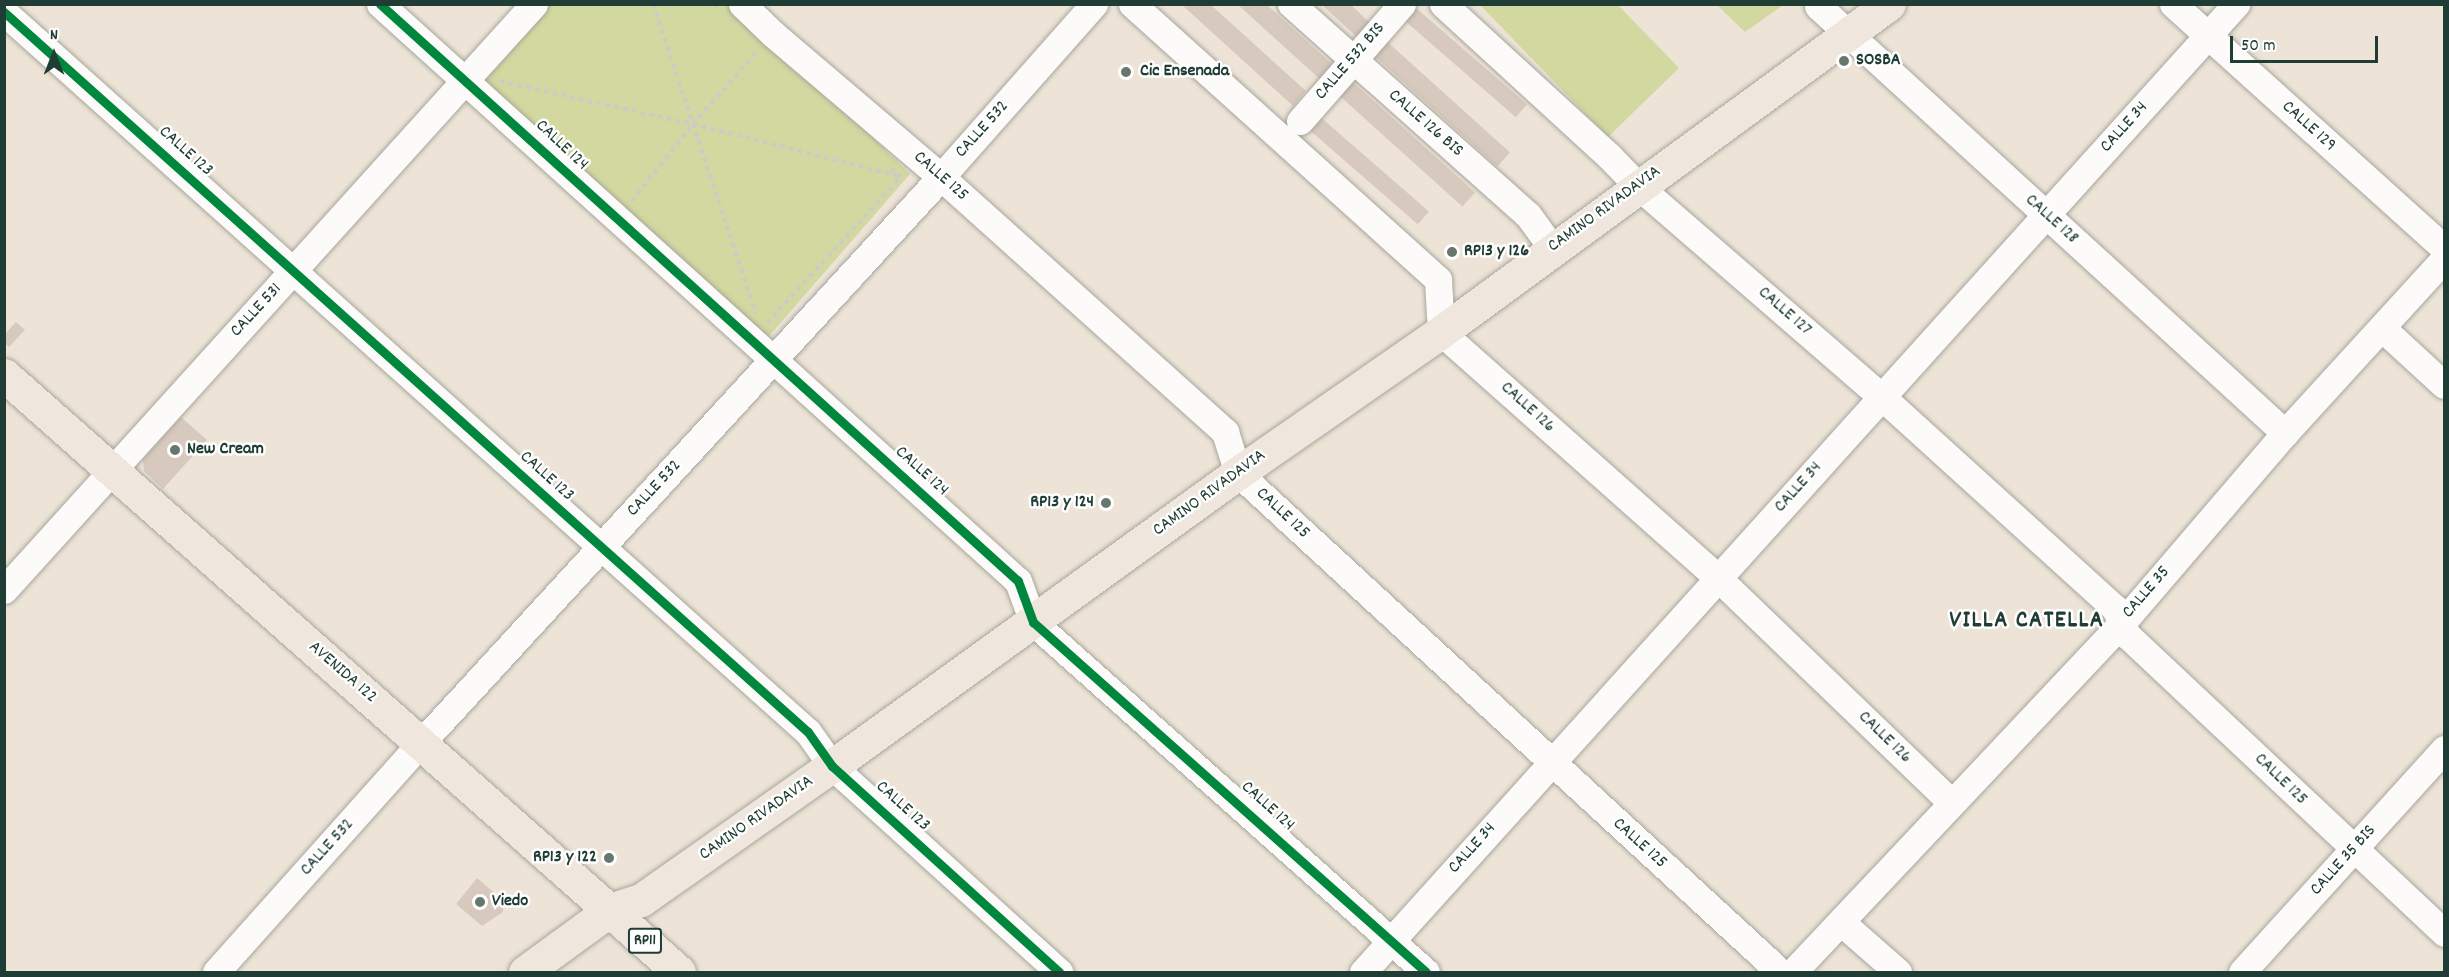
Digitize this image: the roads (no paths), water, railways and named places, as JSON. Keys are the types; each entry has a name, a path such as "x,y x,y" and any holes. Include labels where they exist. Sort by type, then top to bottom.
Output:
{"main road":[{"name":"CAMINO RIVADAVIA","path":"525,972 610,910 641,900 832,766 1238,473 1441,332 1552,248 1889,4"},
{"name":"AVENIDA 122","path":"4,375 679,972"}],"street":[{"name":"CALLE 124","path":"380,4 616,220 1018,581 1033,622 1426,972"},
{"name":"CALLE 531","path":"4,590 111,469 294,272 534,4"},
{"name":"CALLE 532","path":"216,972 422,743 941,177 1095,4"},
{"path":"1132,4 1438,280 1441,332"},
{"name":"CALLE 126 BIS","path":"1291,4 1351,60 1528,215 1552,248"},
{"name":"CALLE 532 BIS","path":"1300,121 1402,4"},
{"name":"CALLE 127","path":"1443,4 1609,156 1638,186 1882,397 2115,608 2122,622"},
{"name":"CALLE 129","path":"2173,4 2445,248"},
{"name":"CALLE 34","path":"1363,972 2236,4"},
{"name":"CALLE 128","path":"1818,6 2285,433"},
{"name":"CALLE 125","path":"732,8 773,34 941,177 1225,432 1238,473 1550,763 1780,972"},
{"name":"CALLE 123","path":"4,12 808,732 832,766 1059,972"},
{"name":"CALLE 35","path":"1793,972 2122,622 2285,433 2445,260"},
{"path":"2382,328 2445,384"},
{"name":"CALLE 126","path":"1441,332 1718,578 1951,802"},
{"name":"CALLE 125","path":"2122,622 2127,635 2445,933"},
{"name":"CALLE 35 BIS","path":"2242,972 2445,749"},
{"path":"1841,921 1898,972"}],"place":[{"name":"SOSBA","path":"1844,61"},
{"name":"Cic Ensenada","path":"1126,72"},
{"name":"RP13 y 126","path":"1452,252"},
{"name":"New Cream","path":"175,450"},
{"name":"RP13 y 124","path":"1106,503"},
{"name":"RP13 y 122","path":"609,858"},
{"name":"Viedo","path":"480,902"}],"district":[{"name":"VILLA CATELLA","path":"2027,622"}]}
